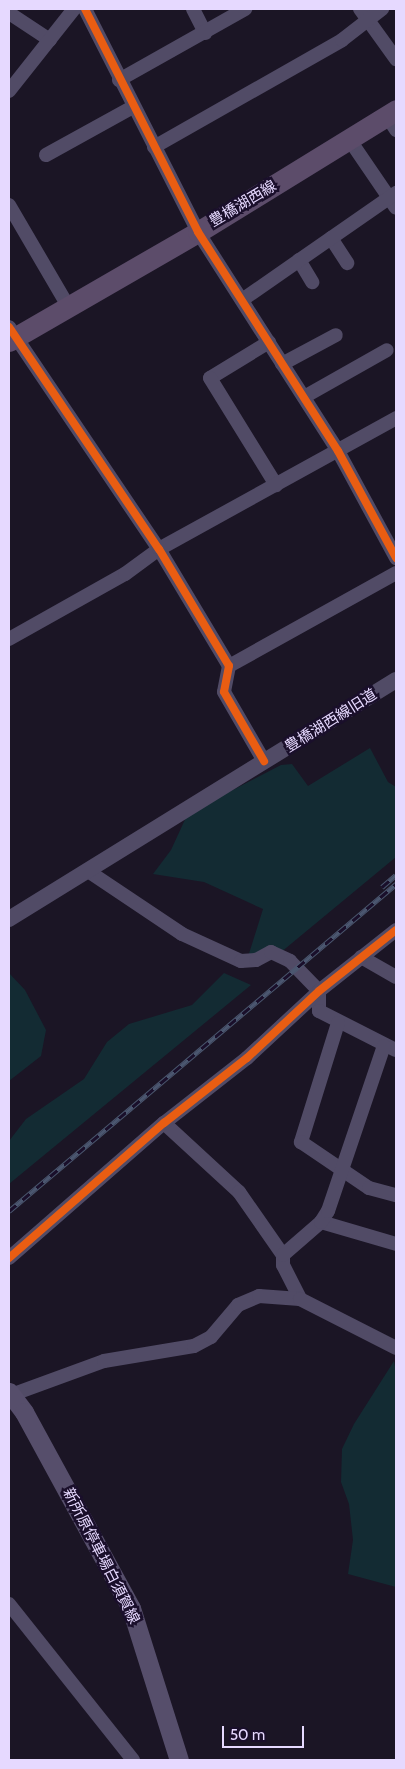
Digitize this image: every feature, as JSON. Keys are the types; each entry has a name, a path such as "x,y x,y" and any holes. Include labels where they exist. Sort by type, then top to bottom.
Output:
{"main road":[{"name":"豊橋湖西線","path":"11,335 68,306 198,232 349,139 393,118"},
{"name":"新所原停車場白須賀線","path":"10,1393 24,1412 131,1608 179,1760"}],"street":[{"path":"9,92 74,9"},
{"path":"85,9 119,80 198,232 338,452 396,558"},
{"path":"192,9 205,33"},
{"path":"119,80 245,9"},
{"path":"154,147 342,40 364,14 382,9"},
{"path":"9,13 50,40"},
{"path":"364,14 396,59"},
{"path":"46,155 133,107"},
{"path":"242,300 331,238 394,200 349,139"},
{"path":"9,205 68,306"},
{"path":"331,238 347,264"},
{"path":"299,260 312,282"},
{"path":"11,335 159,549 229,666 224,692 264,761"},
{"path":"282,364 336,335"},
{"path":"269,342 210,378 276,485"},
{"path":"304,398 387,350"},
{"path":"9,639 125,574 159,549 338,452 396,418"},
{"path":"229,666 396,573"},
{"name":"豊橋湖西線旧道","path":"9,918 396,680"},
{"path":"88,871 182,934 241,962 256,960 271,952 290,961 320,991 319,1011 338,1023 390,1048 321,1222 284,1255"},
{"path":"9,1258 164,1123 247,1058 320,991 396,930"},
{"path":"362,957 396,977"},
{"path":"338,1023 301,1142 369,1188 396,1195"},
{"path":"164,1123 239,1192 284,1255 283,1265 300,1299"},
{"path":"321,1222 396,1244"},
{"path":"10,1393 104,1361 194,1346 211,1337 238,1305 259,1296 300,1299 396,1348"},
{"path":"9,1604 132,1760"}],"shaded area":[{"path":"370,748 388,782 396,787 396,857 280,953 247,960 263,909 204,882 153,874 171,850 188,813 281,765 292,764 308,786"},
{"path":"9,973 25,990 46,1030 41,1056 9,1081"},
{"path":"224,973 251,985 9,1184 9,1141 26,1119 84,1079 107,1042 129,1024 192,1005"},
{"path":"394,1361 396,1372 396,1587 348,1574 353,1540 349,1504 341,1482 342,1449 354,1424"}],"railway":[{"path":"382,887 396,875"},
{"path":"9,1211 396,884"}],"cycle path":[{"path":"85,9 198,232 338,451 396,558"},
{"path":"9,327 159,549 229,666 224,692 264,761"},
{"path":"9,1258 164,1123 247,1058 319,991 396,930"}]}
